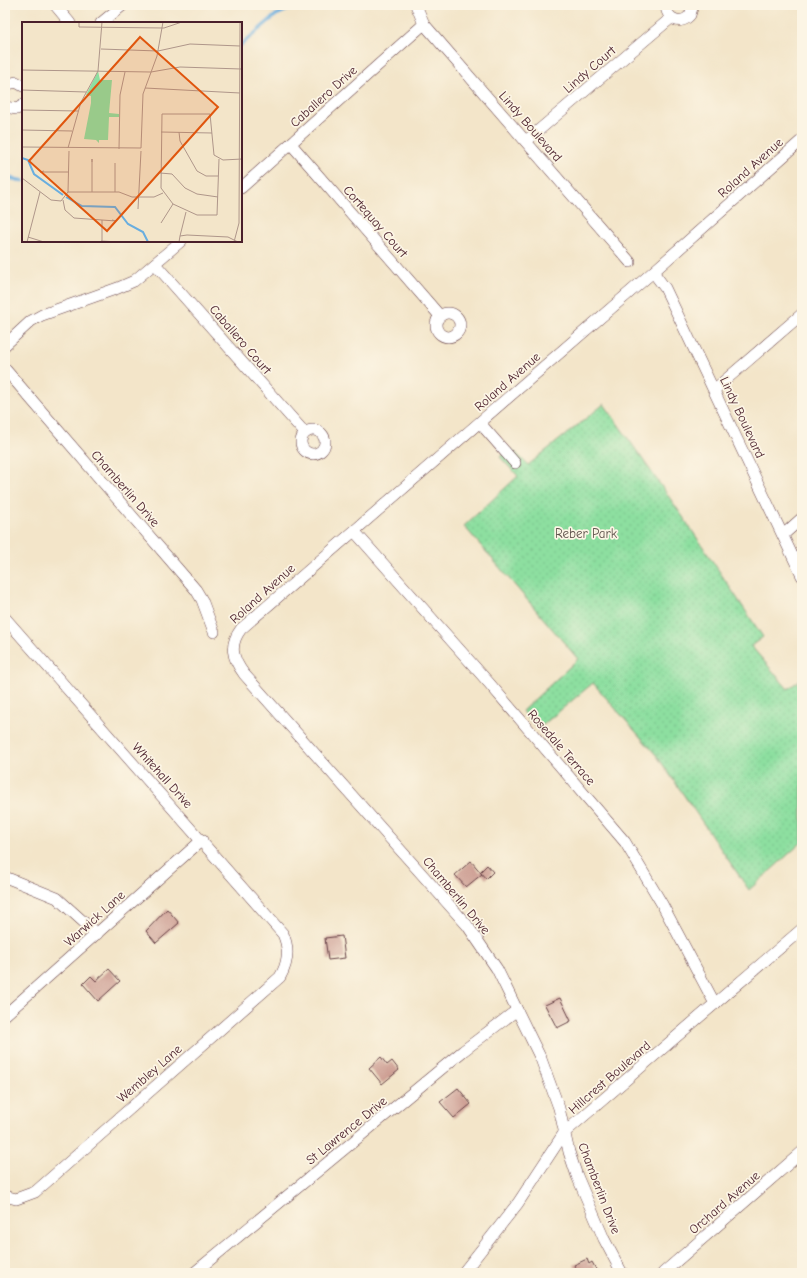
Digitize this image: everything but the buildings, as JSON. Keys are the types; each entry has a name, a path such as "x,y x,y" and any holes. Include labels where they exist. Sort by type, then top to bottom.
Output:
{"street":[{"path":"55,5 69,22"},
{"path":"102,22 123,5"},
{"path":"666,5 666,11 671,18 675,20 684,20 690,15 693,5"},
{"name":"Lindy Boulevard","path":"417,8 424,24 630,262"},
{"name":"Lindy Court","path":"526,141 671,18"},
{"name":"Caballero Drive","path":"242,187 424,24"},
{"path":"5,85 16,82 22,85"},
{"path":"5,107 17,109 22,106"},
{"name":"Roland Avenue","path":"233,644 241,629 355,532 802,140"},
{"name":"Cortequay Court","path":"291,144 440,316"},
{"path":"5,346 31,321 42,315 134,281 180,242"},
{"name":"Caballero Court","path":"155,264 305,433"},
{"name":"Lindy Boulevard","path":"653,272 665,288 802,576"},
{"path":"714,389 802,314"},
{"name":"Chamberlin Drive","path":"5,369 196,590 202,600 214,632"},
{"path":"480,423 515,463"},
{"path":"783,535 802,518"},
{"name":"Rosedale Terrace","path":"355,532 625,842 662,904 714,1004"},
{"name":"Whitehall Drive","path":"5,618 202,840 283,934 287,944 288,957"},
{"name":"Chamberlin Drive","path":"233,644 234,659 244,674 467,925 497,969 541,1059 559,1108 564,1133 577,1176 604,1239 622,1273"},
{"name":"Warwick Lane","path":"5,1015 202,840"},
{"path":"5,877 57,898 97,934"},
{"name":"Hillcrest Boulevard","path":"463,1273 518,1203 564,1133 802,929"},
{"name":"Wembley Lane","path":"11,1197 35,1192 280,977 285,969 288,957"},
{"name":"St Lawrence Drive","path":"194,1273 463,1051 517,1010"},
{"name":"Orchard Avenue","path":"663,1273 802,1152"}],"green space":[{"name":"Reber Park","path":"604,404 683,517 763,637 751,646 788,689 802,678 802,842 749,890 657,756 593,683 538,729 522,711 578,659 464,526 518,476 500,457 511,448 528,465"}],"waterway":[{"path":"242,44 276,15 299,5"},
{"path":"5,177 22,181"}]}
